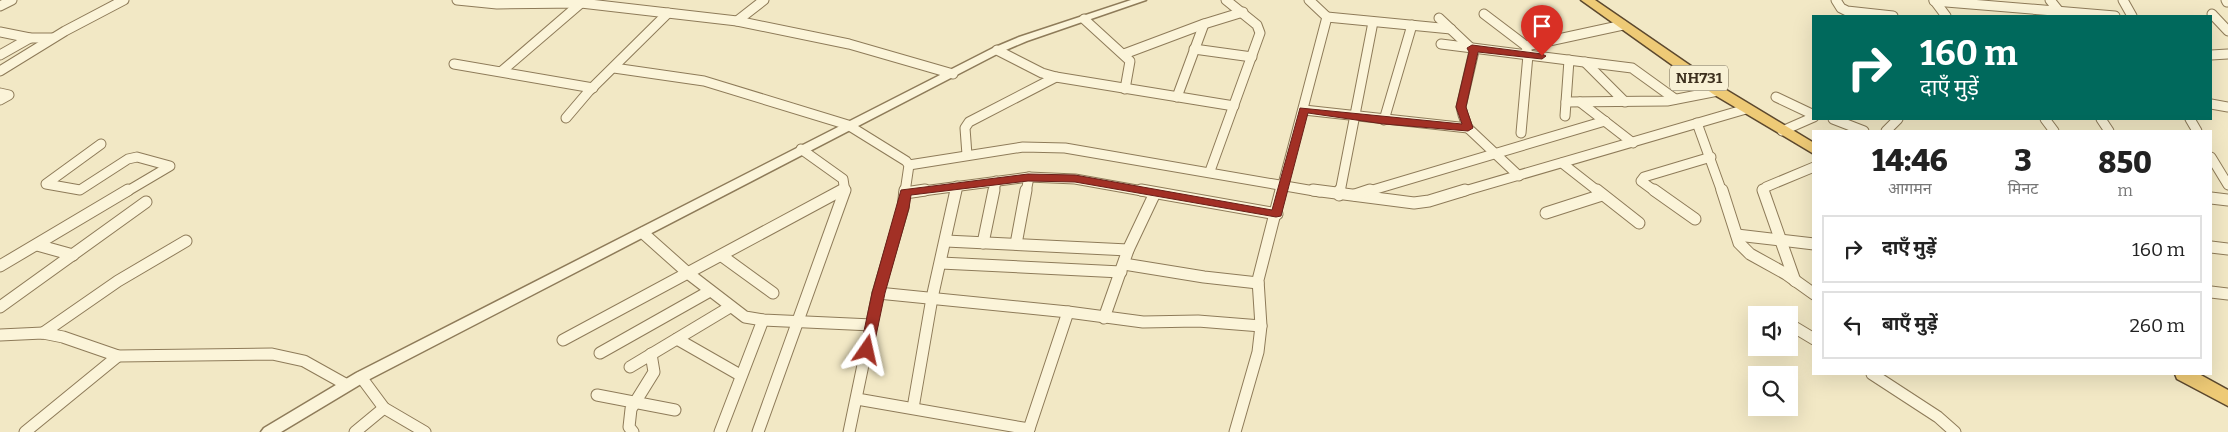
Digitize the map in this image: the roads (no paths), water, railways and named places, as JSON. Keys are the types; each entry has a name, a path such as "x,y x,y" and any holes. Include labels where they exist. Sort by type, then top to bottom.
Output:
{"highway":[{"name":"NH731","path":"1587,0 1718,91 1812,149"},
{"path":"2186,375 2228,399"}],"street":[{"path":"0,6 12,0"},
{"path":"0,72 53,38 124,0"},
{"path":"457,0 497,4 581,3 737,21 848,44 953,74"},
{"path":"737,21 764,0"},
{"path":"269,432 361,377 644,233 801,149 953,74 997,50 1023,39 1141,0"},
{"path":"1210,171 1260,30 1243,12 1226,0"},
{"path":"1309,0 1327,17 1451,29"},
{"path":"1836,0 1841,8 1847,12 1881,15"},
{"path":"2050,0 2058,10"},
{"path":"2123,0 2131,15"},
{"path":"1934,1 1984,2 2106,15"},
{"path":"1934,1 1945,15"},
{"path":"502,71 581,3"},
{"path":"1124,54 1204,24 1243,12"},
{"path":"566,118 593,88 668,13"},
{"path":"1484,14 1527,50"},
{"path":"2212,14 2228,31"},
{"path":"1235,432 1258,352 1261,326 1258,283 1327,17"},
{"path":"1439,18 1474,52 1461,107 1468,128 1518,176"},
{"path":"1084,19 1124,54 1131,64 1125,90"},
{"path":"1344,196 1353,116 1373,22"},
{"path":"1177,97 1204,24"},
{"path":"1384,120 1412,25"},
{"path":"1527,50 1622,25"},
{"path":"0,32 30,38 53,38"},
{"path":"0,56 30,38"},
{"path":"1440,44 1472,48 1527,50 1569,60 1632,68 1675,99"},
{"path":"1194,49 1252,57"},
{"path":"997,50 1056,77 1125,90 1234,106"},
{"path":"1520,132 1527,50"},
{"path":"2212,55 2228,54"},
{"path":"1565,116 1569,60"},
{"path":"1585,62 1625,102"},
{"path":"454,64 593,88"},
{"path":"614,68 704,81 848,125 906,161 909,165 903,208 878,293 849,432"},
{"path":"967,155 965,128 969,122 1056,77"},
{"path":"1566,102 1625,102 1675,99 1718,91"},
{"path":"0,93 9,95 0,100"},
{"path":"1776,97 1812,115"},
{"path":"1580,102 1633,143"},
{"path":"2212,104 2228,107"},
{"path":"909,165 1023,147 1065,148 1210,171 1344,196 1421,203 1746,109"},
{"path":"1304,110 1468,128"},
{"path":"1782,131 1812,117"},
{"path":"1836,120 1861,130"},
{"path":"1887,130 1896,120"},
{"path":"1344,196 1606,121"},
{"path":"1697,123 1711,157 1739,243 1750,254 1811,291"},
{"path":"0,266 170,166 134,157 80,190 46,184 101,144"},
{"path":"758,432 799,322 845,189 843,179 801,149"},
{"path":"1695,219 1641,181 1644,177 1711,157"},
{"path":"2212,161 2225,176 2228,185"},
{"path":"1562,163 1639,223"},
{"path":"1795,281 1763,191 1766,187 1812,168"},
{"path":"905,193 1028,177 1075,178 1276,214"},
{"path":"1016,244 1028,177"},
{"path":"983,243 996,181"},
{"path":"913,408 932,298 957,186"},
{"path":"562,340 689,274 845,189"},
{"path":"1104,318 1128,250 1155,193"},
{"path":"1546,213 1602,195"},
{"path":"2212,198 2228,200"},
{"path":"0,307 146,202"},
{"path":"644,233 689,274 745,317 763,320 872,325"},
{"path":"1737,235 1812,244"},
{"path":"43,333 118,281 186,241"},
{"path":"946,241 1128,250"},
{"path":"37,245 73,255"},
{"path":"2212,247 2228,249"},
{"path":"722,256 773,293"},
{"path":"941,264 1123,268 1258,283"},
{"path":"600,353 710,291"},
{"path":"2212,292 2228,294"},
{"path":"878,293 1068,312 1143,322 1222,322 1261,326"},
{"path":"630,367 730,307"},
{"path":"856,399 1028,430 1068,312"},
{"path":"720,432 740,375 763,320"},
{"path":"1798,329 1812,337"},
{"path":"0,335 43,333 79,341 118,356 272,354 304,361 347,385"},
{"path":"677,339 740,375"},
{"path":"633,432 629,427 629,418 635,401 654,372 651,354"},
{"path":"25,432 118,356"},
{"path":"1874,375 1938,417 1955,432"},
{"path":"361,377 384,408 424,432"},
{"path":"597,395 675,410"},
{"path":"355,432 384,408"}]}
